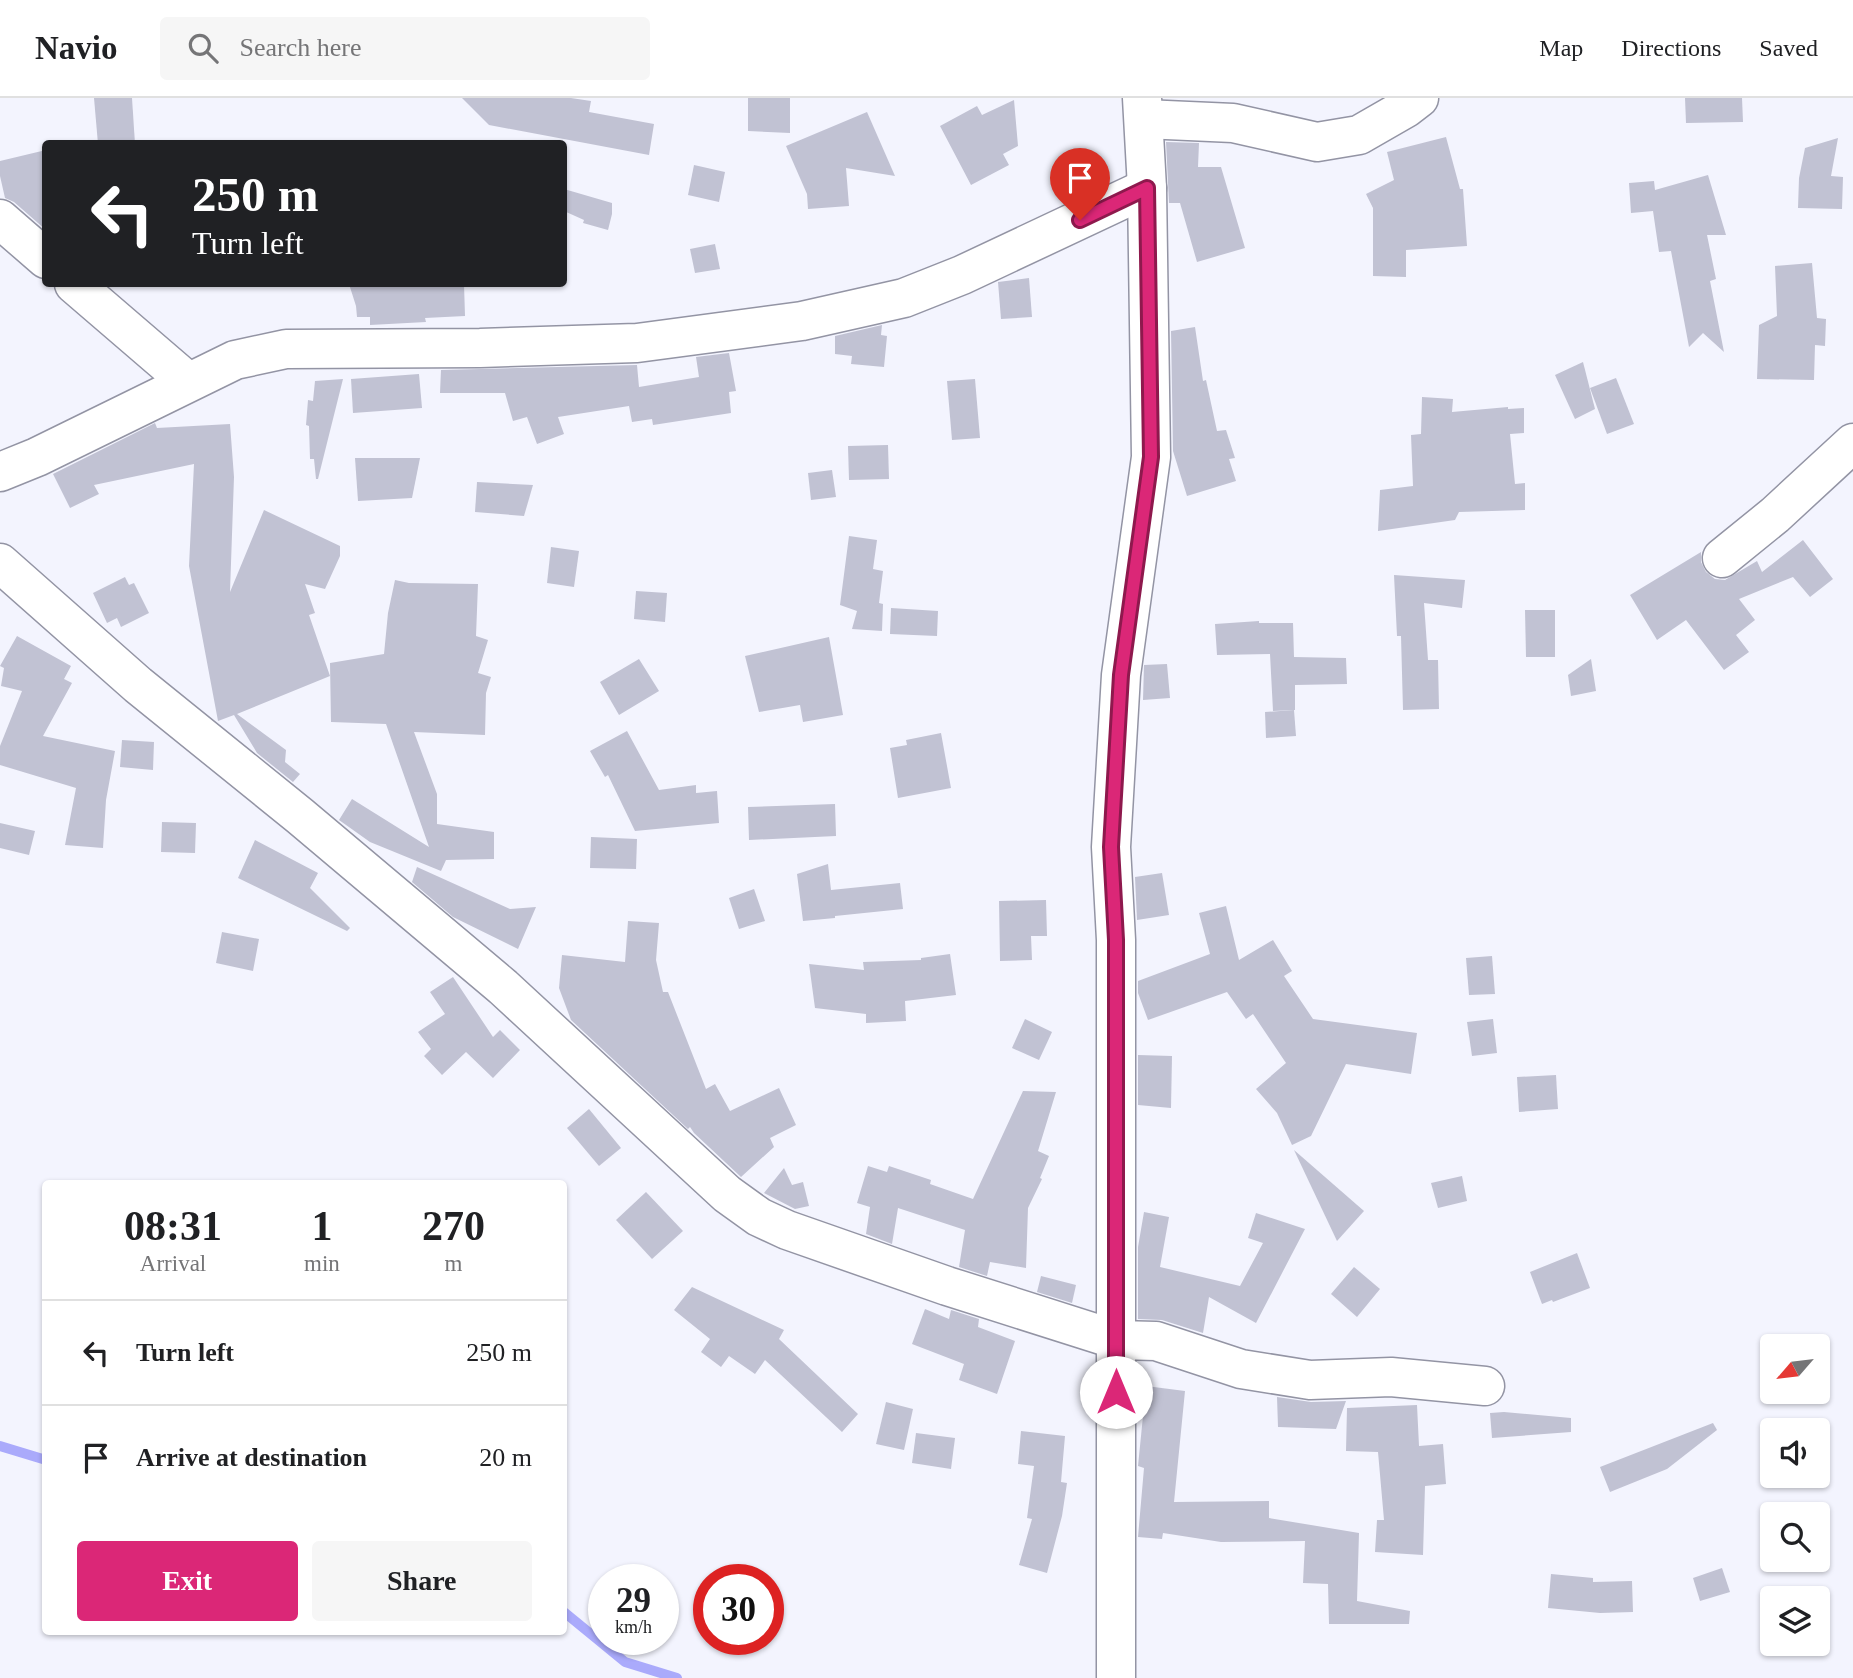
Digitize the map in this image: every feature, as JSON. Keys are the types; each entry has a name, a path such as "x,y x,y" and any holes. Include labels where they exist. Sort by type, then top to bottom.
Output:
{"street":[{"path":"1116,1678 1116,940 1111,847 1121,675 1151,457 1147,188 1143,109 1317,142 1359,135 1419,98"},
{"path":"0,472 37,457 235,360 286,349 480,348 637,343 802,321 904,298 962,275 1147,188"},
{"path":"0,219 42,256"},
{"path":"77,287 188,383"},
{"path":"1721,558 1775,515 1853,443"},
{"path":"0,563 138,685 300,816 503,987 727,1194 759,1217 787,1230 935,1281 1117,1340 1156,1341 1241,1369 1310,1380 1391,1377 1485,1386"}],"building":[{"path":"94,98 132,98 135,140 98,140"},
{"path":"462,98 571,98 591,101 589,112 654,124 649,155 489,125"},
{"path":"748,98 790,98 790,133 748,131"},
{"path":"1685,98 1742,98 1743,122 1686,123"},
{"path":"1014,100 1018,146 1003,154 1009,165 971,185 940,126 977,106 982,115"},
{"path":"867,112 895,176 846,168 849,206 808,209 807,194 786,146"},
{"path":"1446,137 1460,189 1463,189 1467,246 1406,250 1406,277 1373,276 1373,208 1366,194 1394,180 1387,152"},
{"path":"1838,138 1831,176 1843,177 1842,209 1798,208 1799,178 1805,148"},
{"path":"1166,142 1199,143 1198,167 1221,167 1245,248 1197,262 1180,203 1169,203"},
{"path":"42,151 42,226 14,202 5,198 0,161"},
{"path":"694,165 725,172 719,202 688,195"},
{"path":"1708,175 1726,235 1707,235 1716,279 1710,281 1724,352 1703,333 1689,347 1671,251 1659,252 1653,211 1631,213 1629,183 1654,181 1655,190"},
{"path":"567,190 612,203 608,230 583,223 584,220 567,212"},
{"path":"715,244 720,269 695,273 690,249"},
{"path":"1812,263 1817,318 1826,319 1825,346 1815,345 1814,380 1757,379 1759,325 1777,316 1775,266"},
{"path":"1029,278 1032,317 1001,319 998,282"},
{"path":"350,287 464,287 465,316 425,318 426,322 370,325 370,317 357,317"},
{"path":"882,325 881,335 887,336 884,367 851,364 852,356 835,354 835,336"},
{"path":"1195,327 1203,381 1206,380 1217,431 1226,430 1235,458 1229,459 1236,481 1187,496 1173,451 1171,331"},
{"path":"729,353 736,391 729,392 731,413 653,425 652,419 632,422 629,406 558,417 564,434 537,444 527,417 513,421 505,393 440,393 441,370 637,365 639,387 699,377 696,357"},
{"path":"1583,362 1595,409 1575,419 1555,375"},
{"path":"419,374 422,408 353,413 351,379"},
{"path":"1616,378 1634,424 1607,434 1590,388"},
{"path":"343,379 316,479 314,459 310,459 309,426 306,425 308,400 313,401 315,381"},
{"path":"975,379 980,438 952,440 947,381"},
{"path":"1422,397 1453,399 1452,412 1524,408 1524,433 1510,434 1515,484 1525,483 1525,510 1459,512 1455,520 1378,531 1380,490 1413,486 1411,435 1421,434"},
{"path":"155,423 157,428 230,424 234,477 230,592 264,510 340,546 340,556 325,589 305,584 315,613 309,615 330,676 237,714 286,750 285,762 300,774 293,782 257,753 234,715 218,721 189,566 194,464 94,485 99,494 70,508 53,474"},
{"path":"888,445 889,479 849,480 848,446"},
{"path":"355,458 420,458 412,498 358,501"},
{"path":"832,470 836,497 811,500 808,473"},
{"path":"477,482 533,485 524,516 475,512"},
{"path":"849,536 877,540 873,569 883,571 879,603 883,604 882,631 852,629 857,611 840,605"},
{"path":"1803,540 1833,579 1810,597 1793,577 1739,599 1755,620 1736,635 1749,652 1724,670 1686,620 1657,640 1630,595 1701,552 1701,562 1706,572 1715,579 1725,580 1757,561 1762,572"},
{"path":"551,547 579,551 574,587 547,583"},
{"path":"1394,575 1465,580 1462,608 1424,603 1428,660 1438,660 1439,709 1403,710 1401,636 1397,636"},
{"path":"125,577 129,585 134,583 149,613 121,627 117,618 107,623 93,593"},
{"path":"395,580 409,583 478,584 476,636 488,640 478,673 491,677 486,693 485,735 414,732 437,794 437,824 494,832 494,859 446,860 441,871 370,842 339,820 352,799 429,847 386,724 331,722 330,663 384,654"},
{"path":"636,591 667,593 665,622 634,619"},
{"path":"891,608 938,611 937,636 890,634"},
{"path":"1525,610 1555,610 1555,657 1526,657"},
{"path":"1259,621 1293,623 1294,657 1346,658 1347,684 1295,685 1295,710 1273,711 1270,654 1217,655 1215,624"},
{"path":"17,636 71,666 64,679 72,683 43,736 115,751 106,800 103,848 65,845 76,788 0,765 0,746 22,691 1,686 4,668 0,666"},
{"path":"829,637 843,715 803,722 800,705 759,712 745,656"},
{"path":"639,659 659,691 619,715 600,682"},
{"path":"1591,659 1596,691 1571,696 1568,675"},
{"path":"1167,664 1170,698 1143,700 1144,665"},
{"path":"1294,710 1296,736 1266,738 1265,712"},
{"path":"627,731 659,790 696,785 696,793 717,791 719,823 635,831 608,775 605,777 590,751"},
{"path":"941,733 951,788 898,798 890,748 907,745 906,740"},
{"path":"122,740 154,742 153,770 120,767"},
{"path":"835,804 836,836 749,840 748,807"},
{"path":"162,822 196,823 195,853 161,852"},
{"path":"0,823 35,831 29,855 0,848"},
{"path":"591,837 637,839 636,869 590,868"},
{"path":"255,840 318,873 310,888 350,928 347,931 238,878"},
{"path":"828,864 831,890 900,883 903,909 803,921 797,874"},
{"path":"417,867 510,909 536,907 518,949 453,917 412,882"},
{"path":"1162,873 1169,915 1137,920 1135,877"},
{"path":"754,889 765,921 739,929 729,898"},
{"path":"1046,900 1047,936 1031,936 1032,960 1000,961 999,901"},
{"path":"1226,906 1239,960 1273,940 1292,971 1284,976 1313,1019 1417,1033 1411,1074 1346,1064 1311,1136 1292,1145 1277,1113 1256,1089 1286,1063 1253,1014 1246,1019 1227,992 1148,1020 1138,993 1138,981 1210,954 1199,913"},
{"path":"628,921 659,923 656,960 663,992 668,992 706,1089 715,1084 730,1111 779,1088 796,1125 770,1138 774,1147 741,1177 690,1127 688,1129 571,1020 559,988 562,955 625,962"},
{"path":"222,932 259,939 253,971 216,963"},
{"path":"950,954 956,995 905,1001 906,1021 866,1023 866,1014 815,1008 809,964 864,970 863,962 921,960"},
{"path":"1492,956 1495,994 1469,995 1466,958"},
{"path":"453,977 493,1037 500,1030 520,1050 493,1078 466,1052 442,1075 424,1056 431,1049 418,1032 445,1014 430,992"},
{"path":"1025,1019 1052,1032 1039,1060 1012,1048"},
{"path":"1493,1019 1497,1053 1472,1056 1467,1022"},
{"path":"1138,1055 1172,1056 1171,1108 1138,1105"},
{"path":"1556,1075 1558,1109 1519,1112 1517,1077"},
{"path":"1023,1091 1056,1092 1038,1151 1049,1156 1040,1178 1042,1179 1028,1208 1026,1268 990,1262 987,1276 959,1267 965,1230 898,1208 892,1244 866,1234 870,1207 857,1203 868,1166 887,1172 889,1166 931,1180 930,1184 973,1199"},
{"path":"589,1109 621,1148 599,1166 567,1128"},
{"path":"1294,1150 1364,1211 1337,1241"},
{"path":"784,1168 792,1185 803,1182 809,1206 795,1209 764,1193"},
{"path":"1462,1176 1467,1201 1438,1208 1431,1183"},
{"path":"646,1192 683,1231 652,1259 616,1220"},
{"path":"1144,1212 1169,1217 1160,1267 1240,1286 1263,1243 1248,1238 1256,1213 1305,1229 1256,1323 1209,1297 1203,1333 1162,1320 1138,1319 1138,1247"},
{"path":"1577,1253 1590,1288 1542,1304 1530,1272"},
{"path":"1354,1267 1380,1289 1357,1317 1331,1294"},
{"path":"1041,1276 1076,1285 1072,1303 1037,1292"},
{"path":"692,1287 784,1330 779,1339 858,1414 842,1432 765,1360 755,1374 729,1356 721,1367 701,1352 710,1339 674,1310"},
{"path":"925,1309 949,1319 951,1310 979,1319 978,1327 1015,1341 997,1394 959,1380 964,1364 912,1344"},
{"path":"1146,1386 1185,1391 1174,1502 1269,1501 1269,1518 1359,1533 1357,1601 1410,1611 1409,1624 1329,1624 1328,1584 1303,1583 1305,1541 1221,1542 1163,1533 1162,1539 1138,1537 1144,1468 1138,1466"},
{"path":"1277,1397 1311,1402 1346,1401 1336,1429 1278,1427"},
{"path":"886,1402 913,1409 904,1450 876,1444"},
{"path":"1417,1405 1419,1446 1443,1444 1446,1484 1425,1486 1423,1555 1375,1552 1377,1520 1384,1520 1378,1452 1346,1451 1347,1408"},
{"path":"1490,1413 1571,1418 1571,1432 1492,1438"},
{"path":"1713,1423 1717,1430 1667,1469 1610,1492 1600,1467"},
{"path":"1021,1431 1065,1436 1061,1482 1067,1483 1062,1516 1047,1573 1019,1565 1032,1519 1027,1518 1034,1466 1018,1464"},
{"path":"916,1433 955,1438 951,1469 912,1463"},
{"path":"1722,1568 1730,1592 1700,1601 1693,1578"},
{"path":"1551,1574 1593,1578 1593,1582 1632,1581 1633,1612 1600,1613 1548,1608"}],"waterway":[{"path":"0,1446 42,1459"},
{"path":"567,1614 625,1662 677,1678"}],"route":[{"path":"1080,220 1147,188 1151,457 1121,675 1111,847 1116,940 1116,1392"}]}
